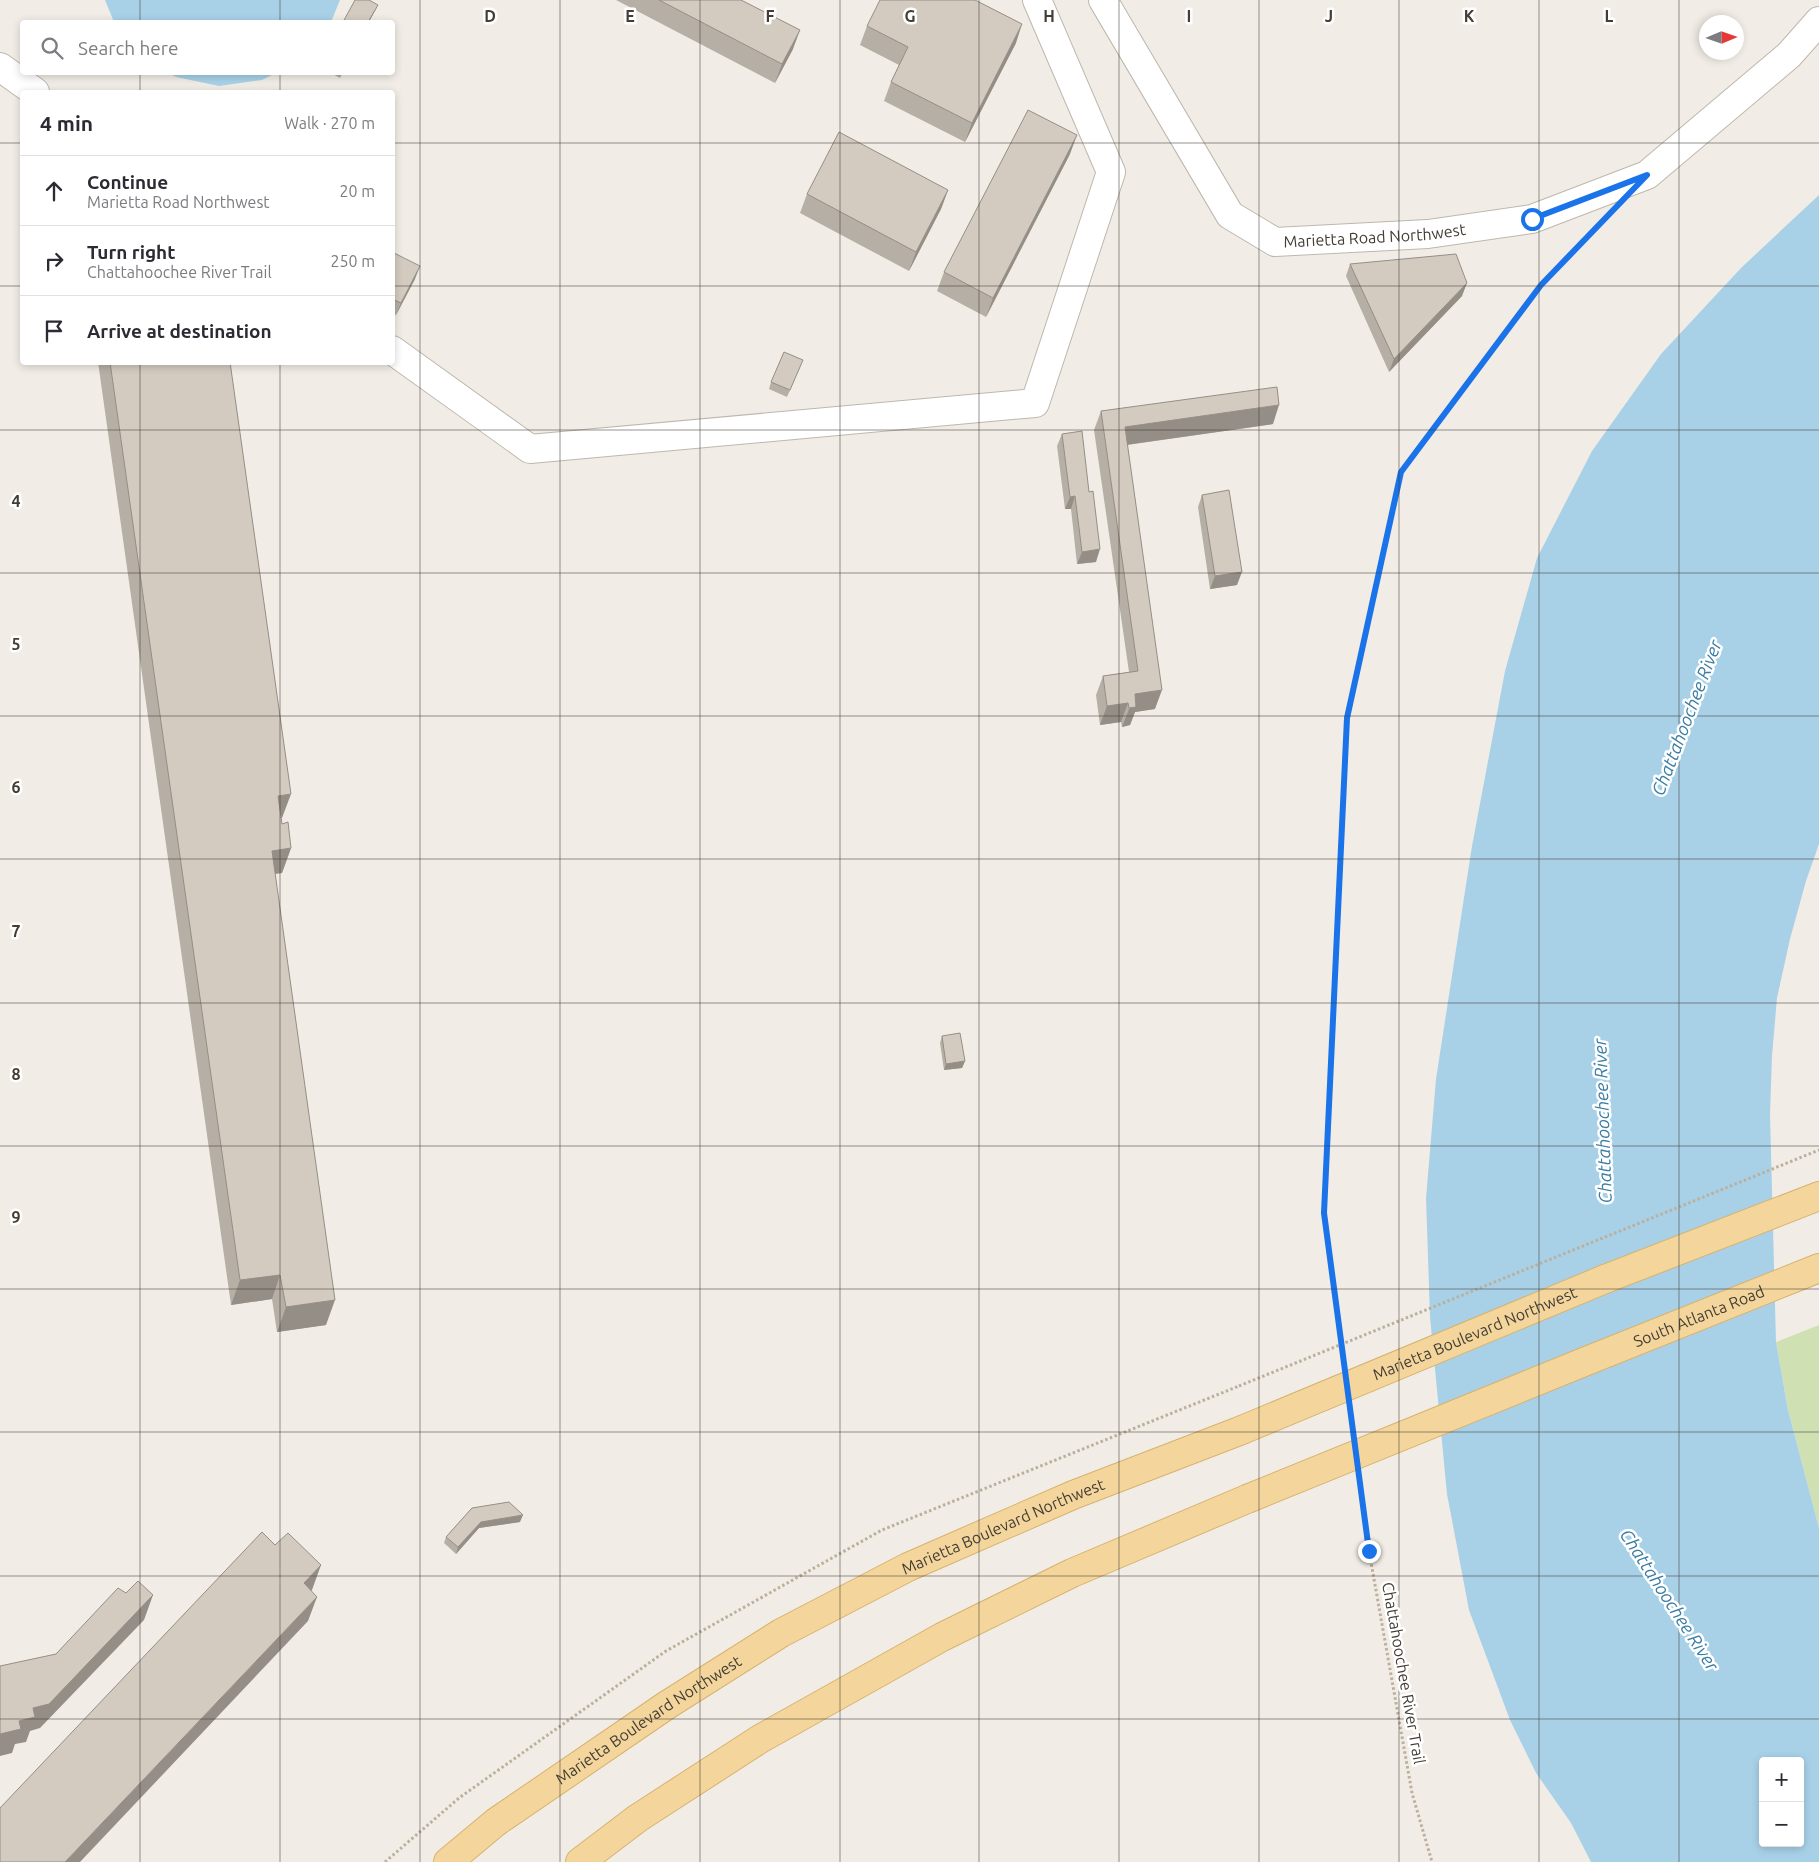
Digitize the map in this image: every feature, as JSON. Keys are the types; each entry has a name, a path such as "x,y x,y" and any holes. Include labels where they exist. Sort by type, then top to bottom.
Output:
{"main road":[{"name":"Marietta Boulevard Northwest","path":"448,1862 496,1822 667,1705 780,1633 908,1567 1073,1495 1242,1430 1606,1279 1819,1196"},
{"name":"South Atlanta Road","path":"580,1862 638,1818 760,1739 942,1637 1072,1574 1247,1499 1819,1268"}],"street":[{"path":"395,352 530,449 1035,403 1111,172 1037,0"},
{"name":"Marietta Road Northwest","path":"1104,0 1230,215 1275,242 1428,234 1532,219 1647,175 1789,55 1819,21"},
{"path":"0,67 33,90"}],"path":[{"path":"1343,1358 1324,1213 1347,718 1401,472 1541,285 1594,230"},
{"path":"1239,1386 1819,1150"},
{"name":"Chattahoochee River Trail","path":"1360,1484 1369,1551 1412,1793 1432,1862"}],"green space":[{"path":"1819,1325 1819,1528 1788,1410 1776,1342"}],"water":[{"path":"105,0 340,0 332,20 113,20"},
{"path":"172,75 272,75 262,80 219,86"},
{"name":"Chattahoochee River","path":"1819,195 1819,844 1806,881 1790,939 1777,998 1770,1114 1776,1342 1788,1410 1819,1528 1819,1862 1591,1862 1571,1823 1536,1773 1510,1720 1469,1610 1447,1494 1430,1317 1426,1198 1436,1079 1472,846 1505,671 1537,558 1592,451 1661,354 1741,268"}],"building":[{"path":"355,0 369,0 378,5 369,20 344,20"},
{"path":"659,0 741,0 800,30 782,64"},
{"path":"880,0 975,0 1022,24 972,123 891,82 908,47 867,26"},
{"path":"1028,110 1077,135 993,298 944,272"},
{"path":"839,132 948,190 916,252 807,194"},
{"path":"395,254 420,266 401,303 395,300"},
{"path":"1456,254 1467,283 1394,359 1350,264"},
{"path":"784,352 803,360 790,390 771,382"},
{"path":"110,365 230,365 291,794 278,796 282,824 288,822 291,848 272,851 335,1300 286,1307 280,1275 240,1280"},
{"path":"1277,387 1279,405 1125,427 1162,690 1135,694 1136,707 1129,708 1128,703 1107,706 1103,676 1138,671 1101,411"},
{"path":"1082,431 1089,492 1093,491 1100,549 1082,552 1075,496 1070,497 1062,434"},
{"path":"1229,490 1242,572 1215,576 1202,495"},
{"path":"960,1033 965,1061 946,1064 942,1036"},
{"path":"509,1502 523,1515 481,1522 458,1547 446,1537 472,1508"},
{"path":"262,1532 275,1545 288,1533 321,1565 304,1583 317,1597 65,1862 0,1862 0,1808"},
{"path":"138,1581 153,1595 49,1704 33,1708 35,1717 19,1721 21,1729 0,1734 0,1666 56,1654 118,1588 126,1593"}],"route":[{"path":"1369,1551 1324,1213 1347,718 1401,472 1541,285 1647,175 1532,219"}]}
